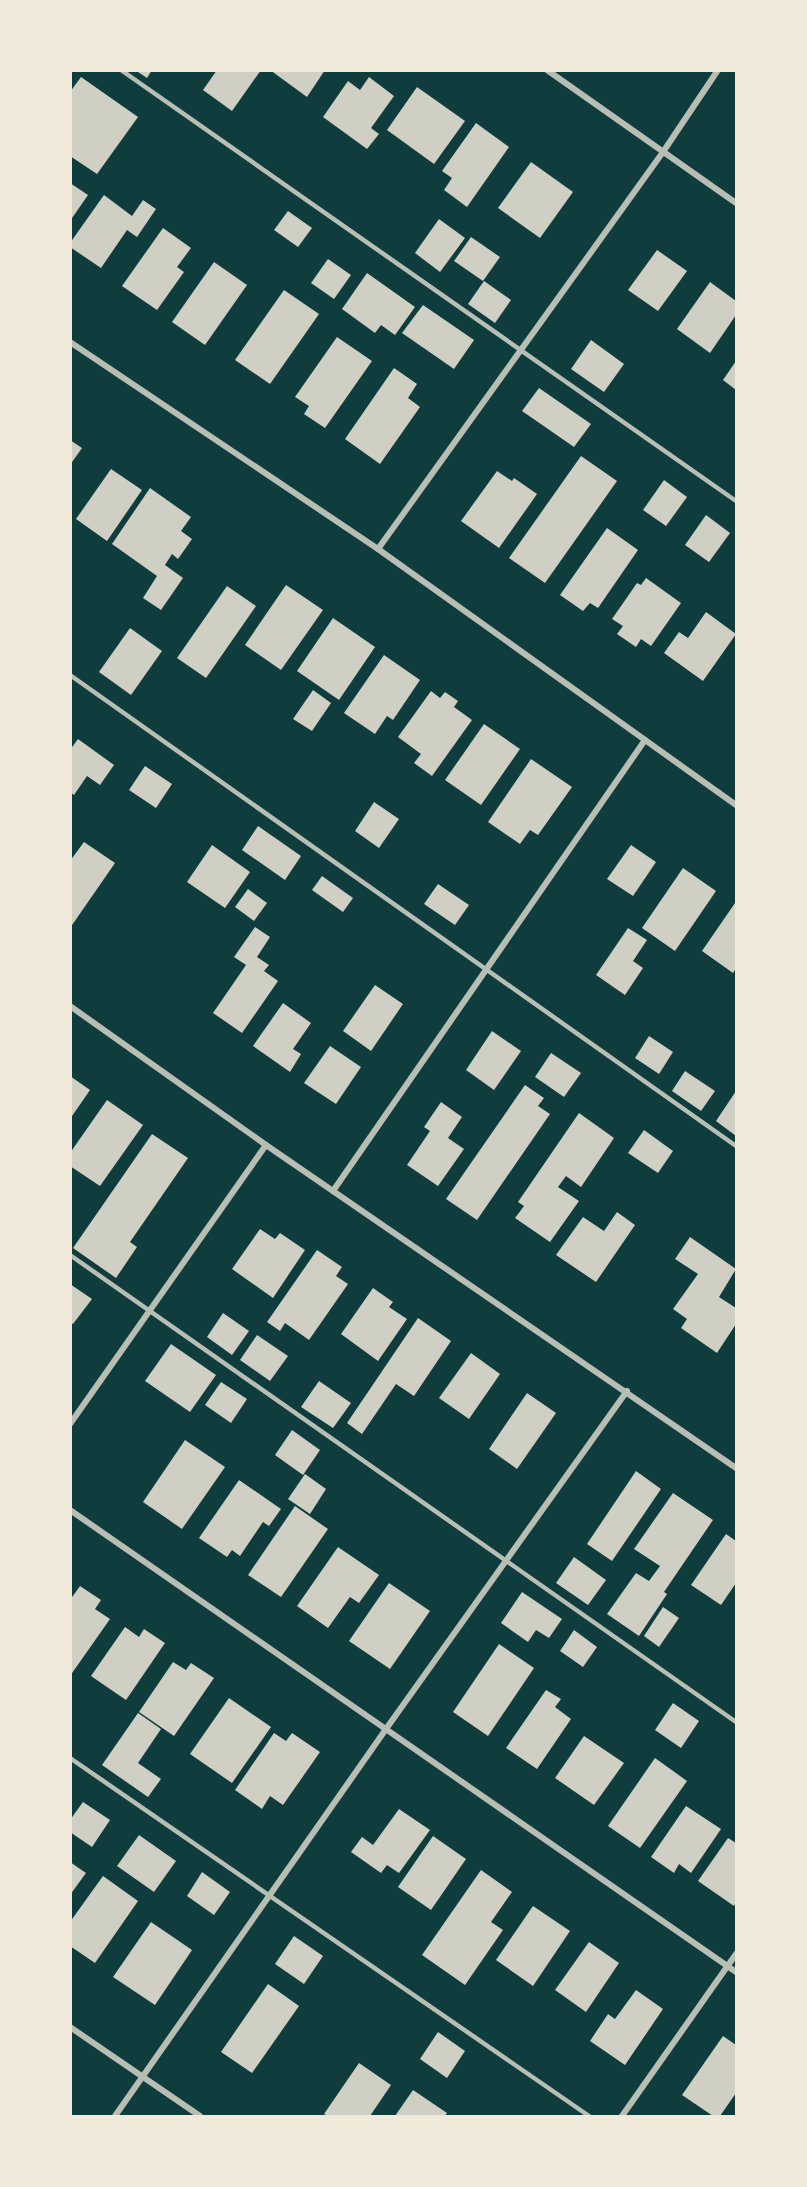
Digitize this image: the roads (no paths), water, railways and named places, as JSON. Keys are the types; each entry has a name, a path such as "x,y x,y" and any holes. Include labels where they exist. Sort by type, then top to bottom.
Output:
{"street":[{"path":"547,70 736,203"},
{"path":"378,549 663,152 718,70"},
{"path":"70,342 378,549 736,805"},
{"path":"333,1191 645,740"},
{"path":"70,1006 266,1145 736,1468"},
{"path":"70,1424 266,1145"},
{"path":"115,2116 386,1729 627,1391"},
{"path":"70,1510 736,1972"},
{"path":"622,2116 736,1954"},
{"path":"70,2027 200,2116"}],"lane":[{"path":"121,70 736,501"},
{"path":"70,675 736,1146"},
{"path":"70,1255 736,1722"},
{"path":"70,1758 590,2116"}]}
